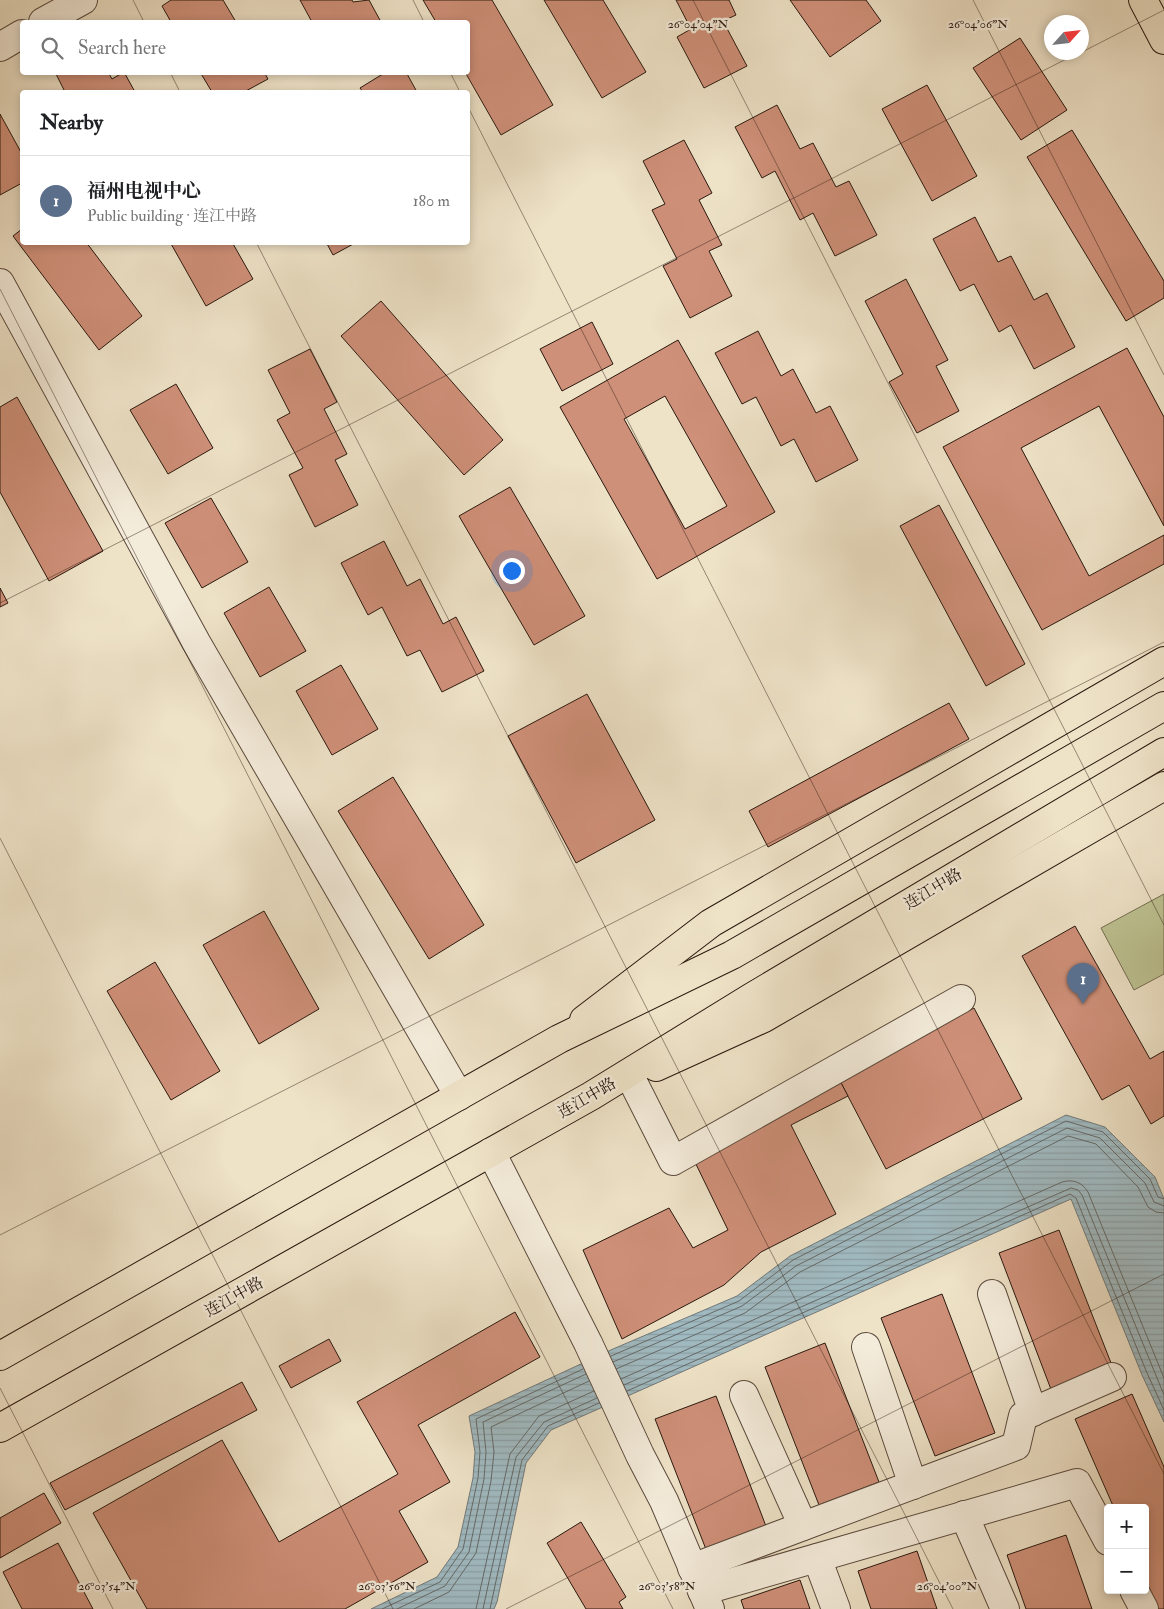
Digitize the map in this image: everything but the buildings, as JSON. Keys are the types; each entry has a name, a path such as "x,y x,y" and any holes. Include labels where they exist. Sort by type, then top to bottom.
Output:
{"main road":[{"path":"1142,0 1164,40"},
{"path":"559,1039 711,923 1164,661"},
{"path":"0,1356 559,1039 732,954 1164,706"},
{"name":"连江中路","path":"0,1428 591,1096 752,997 1164,752"},
{"path":"591,1096 764,1018 1164,786"}],"street":[{"path":"47,20 83,0"},
{"path":"0,47 20,35"},
{"path":"0,283 196,642 459,1096"},
{"path":"631,1078 673,1161 961,999"},
{"path":"491,1152 588,1343 640,1455 664,1501 701,1589"},
{"path":"992,1294 1033,1412"},
{"path":"866,1347 913,1485"},
{"path":"701,1589 803,1526 1016,1446 1023,1416 1112,1378"},
{"path":"744,1395 803,1526"},
{"path":"701,1589 817,1558 1077,1483 1104,1534"},
{"path":"964,1515 1005,1609"},
{"path":"817,1558 836,1609"},
{"path":"1136,1594 1144,1609"}],"green space":[{"path":"1164,894 1164,974 1134,990 1101,928"}],"water":[{"path":"1066,1115 1105,1127 1155,1177 1164,1199 1164,1422 1142,1375 1071,1199 551,1430 526,1463 494,1609 371,1609 437,1577 458,1547 473,1478 475,1452 469,1416 613,1349 737,1296 790,1256"}],"place":[{"name":"福州电视中心","path":"1083,1004"}]}
